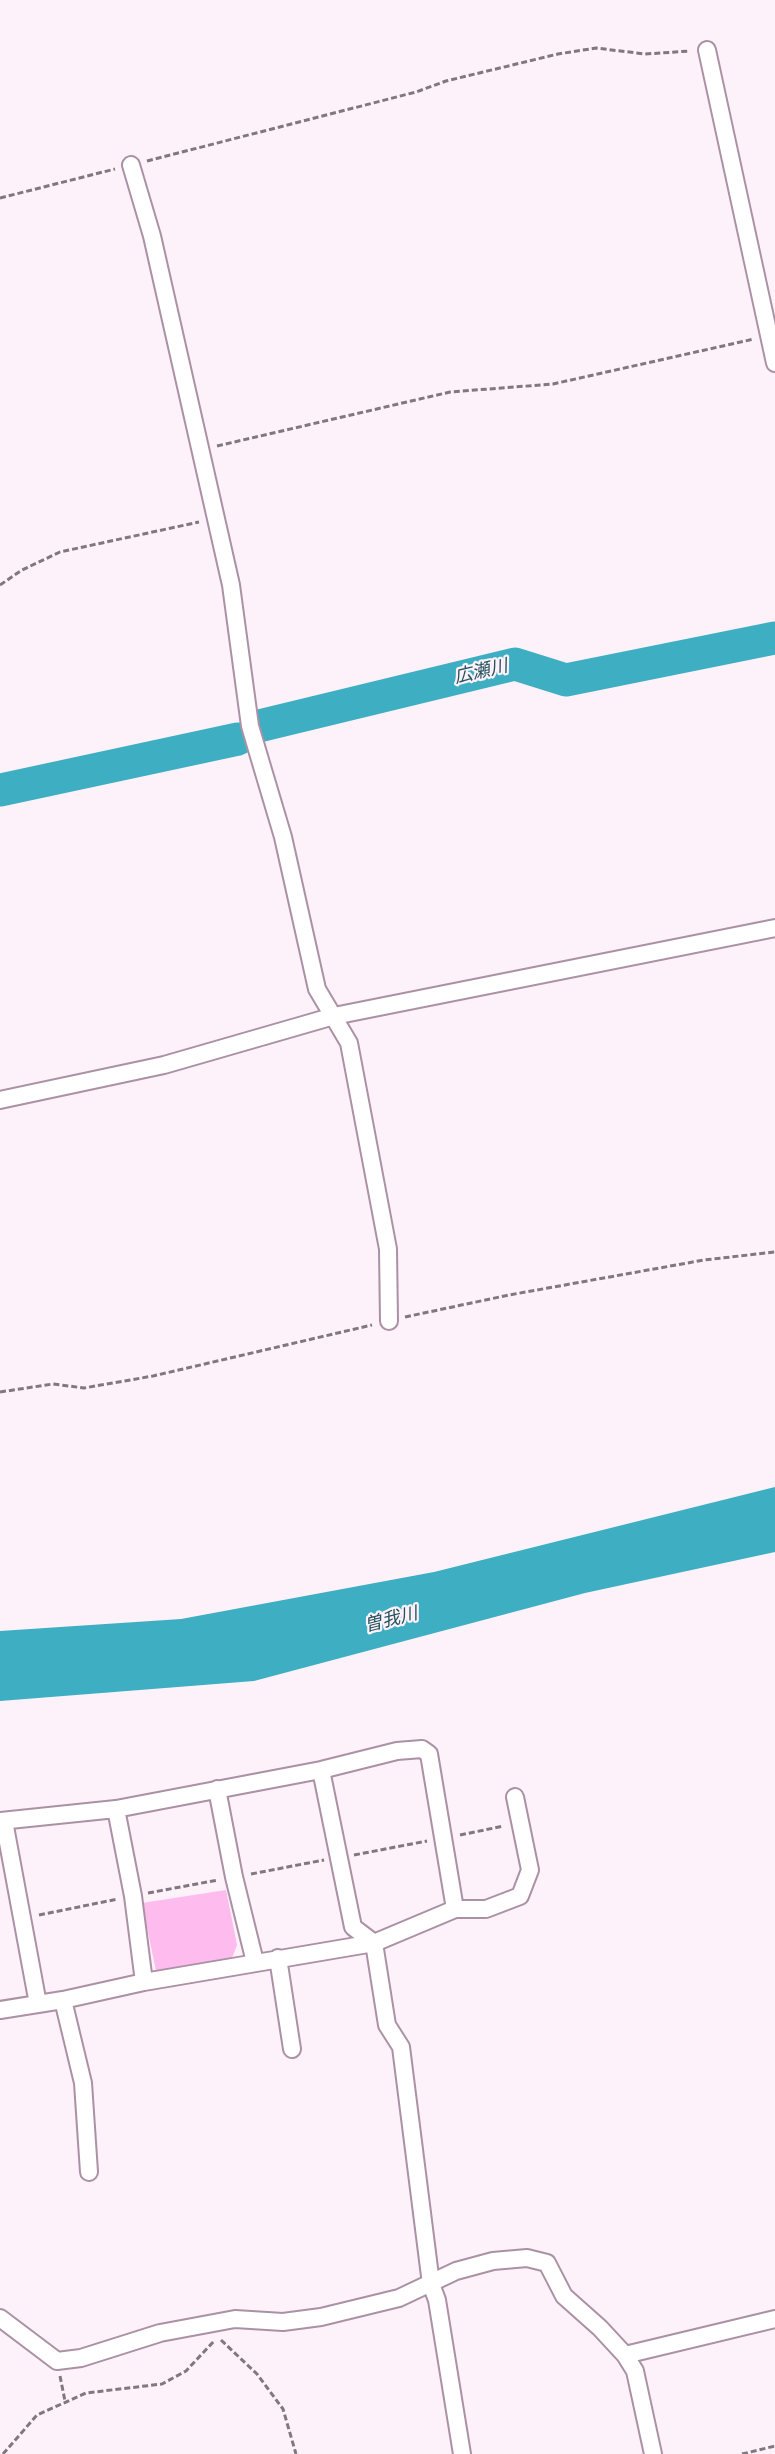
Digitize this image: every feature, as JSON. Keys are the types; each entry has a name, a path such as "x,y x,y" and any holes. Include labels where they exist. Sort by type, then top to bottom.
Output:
{"street":[{"path":"706,50 775,363"},
{"path":"132,165 152,236 231,585 250,726 283,837 317,989 349,1043 388,1249 389,1321"},
{"path":"0,1100 164,1065 334,1016 775,928"},
{"path":"38,2004 2,1821 116,1809 321,1770 398,1751 422,1749 429,1754 455,1909"},
{"path":"321,1770 353,1927 374,1943 387,2025 401,2047 431,2284 437,2300 462,2454"},
{"path":"217,1789 234,1877 255,1962"},
{"path":"0,2010 63,2000 144,1982 255,1962 374,1943 455,1909 486,1910 520,1896 531,1870 515,1797"},
{"path":"116,1809 133,1896 144,1982"},
{"path":"278,1958 292,2049"},
{"path":"63,2000 83,2083 89,2172"},
{"path":"0,2318 57,2361 81,2358 160,2333 235,2319 283,2322 321,2318 399,2298 456,2271 493,2262 527,2258 547,2263 564,2296 626,2355 635,2371 653,2454"},
{"path":"626,2355 775,2319"}],"path":[{"path":"0,198 416,92 446,81 558,54 596,48 645,54 706,50"},
{"path":"200,450 450,392 553,384 770,336"},
{"path":"0,585 22,570 60,552 216,519"},
{"path":"0,1392 53,1384 84,1389 153,1376 509,1295 704,1260 775,1252"},
{"path":"21,1918 520,1823"},
{"path":"3,2454 38,2415 86,2393 162,2384 186,2371 217,2337 257,2374 283,2409 296,2454"},
{"path":"57,2361 65,2401"},
{"path":"742,2454 775,2446"}],"shaded area":[{"path":"226,1890 237,1945 230,1963 157,1976 142,1903"}],"water":[{"name":"曽我川","path":"775,1487 775,1552 585,1593 254,1681 0,1701 0,1631 181,1619 434,1572"}],"waterway":[{"name":"広瀬川","path":"259,726 515,664 566,680 775,638"},
{"name":"広瀬川","path":"0,790 238,739"}]}
